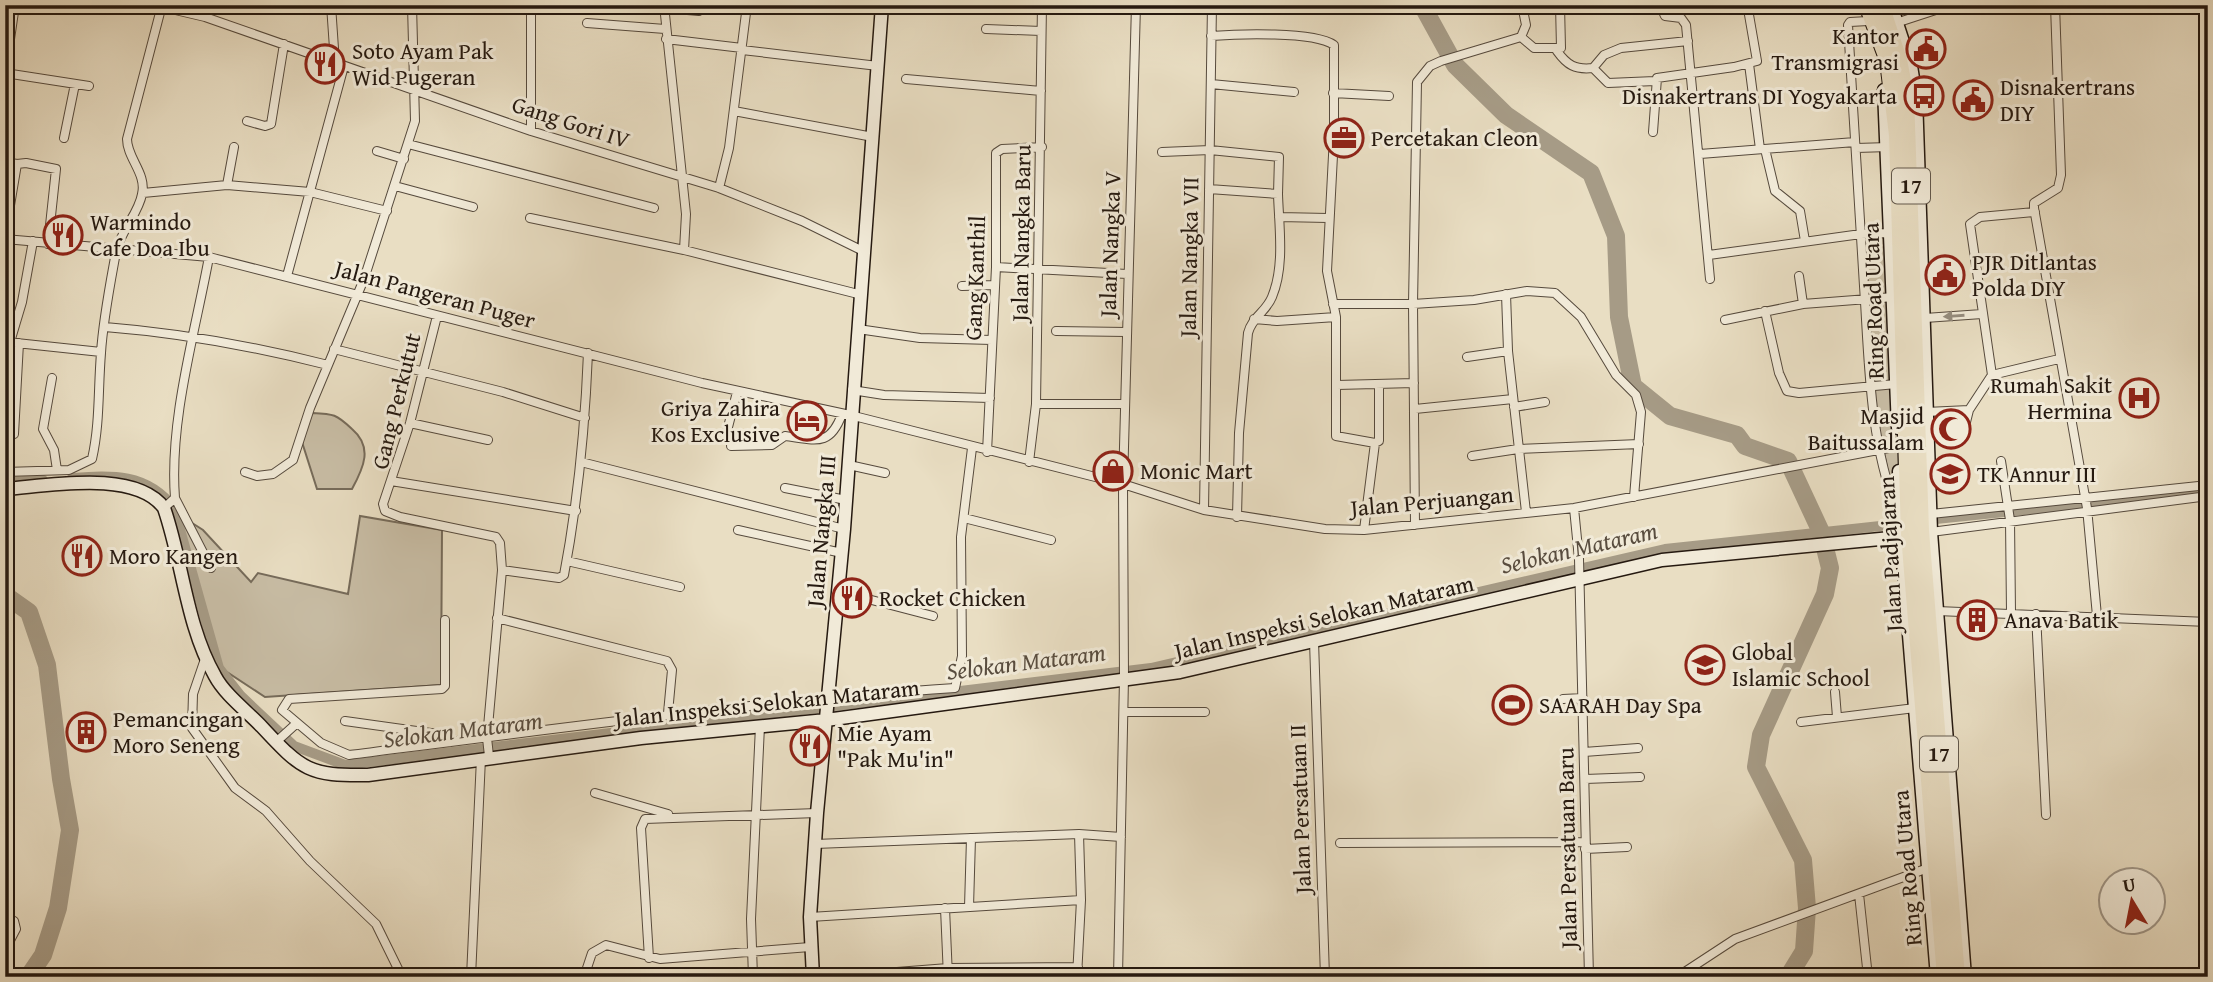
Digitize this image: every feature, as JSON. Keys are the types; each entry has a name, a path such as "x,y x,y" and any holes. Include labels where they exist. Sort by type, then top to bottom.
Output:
{"highway":[{"name":"Jalan Padjajaran","path":"1881,5 1899,60 1906,96 1922,370 1915,525"},
{"name":"Jalan Padjajaran","path":"1868,13 1888,61 1897,135 1895,190 1919,582 1926,608 1957,977"},
{"name":"Jalan Padjajaran","path":"1926,608 1916,672 1939,975"}],"street":[{"path":"15,5 5,73 89,86"},
{"path":"287,276 310,192 339,64 331,5"},
{"path":"245,472 257,475 273,474 293,460 358,293 396,186 415,121 412,5"},
{"path":"531,5 531,131"},
{"path":"747,5 734,111 719,188 802,221 863,251"},
{"name":"Jalan Nangka III","path":"813,977 810,917 817,813 844,529 849,465 846,415 852,390 862,295 863,251 883,5"},
{"name":"Jalan Nangka Baru","path":"1029,462 1036,404 1042,147 1042,5"},
{"name":"Jalan Nangka V","path":"1118,977 1124,712 1124,404 1136,5"},
{"name":"Jalan Nangka VII","path":"1204,510 1212,5"},
{"path":"1521,37 1526,25 1522,5"},
{"path":"1530,5 1558,5 1562,46 1557,51"},
{"path":"1660,5 1665,16 1685,22 1700,154 1700,195 1710,279"},
{"name":"Ring Road Utara","path":"1860,5 1868,13 1881,62 1895,190 1892,233 1899,446 1915,525 1926,608 1965,977"},
{"name":"Ring Road Utara","path":"1891,5 1899,22 1916,97 1926,318 1922,370 1926,412 1915,525 1915,708 1939,975"},
{"path":"1899,22 1951,5"},
{"path":"2055,5 2061,175 2058,188 2034,203 2086,504 2096,616"},
{"path":"5,489 70,477 92,459 97,427 101,352 117,250 125,225 143,193 140,172 127,148 127,139 160,6"},
{"name":"Gang Gori IV","path":"160,6 205,17 531,131 719,188"},
{"path":"684,250 686,214 664,6 699,11"},
{"path":"1521,37 1534,48 1557,51 1573,67 1594,68 1608,83 1655,81 1662,76 1749,64 1757,57 1748,9"},
{"path":"1868,13 1848,25 1870,387 1880,450 1896,510 1915,525"},
{"path":"587,23 665,29"},
{"path":"986,29 1041,31"},
{"path":"1211,36 1247,34 1331,42 1334,47 1334,136 1326,271 1336,317 1336,436 1375,443"},
{"path":"1415,526 1413,304 1418,130 1416,88 1422,74 1441,61 1521,37"},
{"path":"666,39 878,66"},
{"path":"1594,68 1604,55 1621,48 1688,41"},
{"path":"247,121 265,126 271,124 284,44"},
{"path":"1749,64 1762,149 1773,188 1800,211 1805,241"},
{"path":"906,79 1041,91"},
{"path":"1653,132 1655,81"},
{"path":"1211,83 1294,92"},
{"path":"65,138 75,84"},
{"path":"1333,93 1389,96"},
{"path":"734,111 873,137"},
{"path":"408,144 654,208"},
{"path":"1700,154 1855,145 1889,147"},
{"path":"226,185 234,147"},
{"name":"Gang Kanthil","path":"987,452 996,268 996,153 1002,149 1042,147"},
{"path":"1162,152 1210,150 1279,156 1278,281 1268,307 1254,319 1248,333 1239,433 1237,517"},
{"path":"377,151 404,159"},
{"path":"5,162 55,169 48,244"},
{"path":"5,237 17,164"},
{"path":"143,193 226,185 310,192 387,211"},
{"path":"396,186 473,207"},
{"path":"1209,189 1279,194"},
{"path":"1993,375 1970,225 1980,217 2035,212"},
{"path":"530,218 684,250 862,295"},
{"path":"1279,218 1328,218"},
{"path":"1709,255 1861,234 1892,233"},
{"name":"Jalan Pangeran Puger","path":"5,237 48,244 209,257 737,392 846,415"},
{"path":"14,435 11,342 22,302 33,242"},
{"path":"170,503 173,467 209,257"},
{"path":"996,268 1127,274"},
{"path":"1799,276 1803,304"},
{"path":"962,286 995,285"},
{"path":"1334,304 1413,304 1549,291 1571,305 1616,375 1636,395 1641,412 1634,497"},
{"path":"1506,294 1508,351 1526,512"},
{"path":"1725,320 1803,304 1894,297"},
{"path":"1765,311 1779,373 1787,391 1799,393 1896,384"},
{"path":"1926,318 1982,314"},
{"name":"Gang Perkutut","path":"436,316 410,424 391,481 576,511"},
{"path":"1254,319 1277,321 1336,317"},
{"path":"105,327 194,336 254,346 328,365"},
{"path":"858,329 920,338 992,341"},
{"path":"1056,331 1126,332"},
{"path":"11,342 101,352"},
{"path":"334,349 503,392 585,418"},
{"path":"1468,358 1508,351"},
{"path":"502,570 559,578 564,575 576,511 588,353"},
{"path":"1964,434 1969,410 1993,375 2059,359"},
{"path":"52,378 43,429 54,450 57,470"},
{"path":"1337,385 1414,383"},
{"path":"1364,530 1375,443 1381,438 1379,384"},
{"path":"852,390 884,395 989,398"},
{"path":"727,431 737,392"},
{"path":"1415,409 1545,402"},
{"path":"1036,404 1124,404"},
{"path":"1926,412 1969,410"},
{"path":"731,446 772,445 785,436 814,439 828,437 835,432 846,415"},
{"name":"Jalan Perjuangan","path":"846,415 1123,484 1204,510 1325,529 1364,530 1415,526 1574,508 1899,446"},
{"path":"410,424 488,440"},
{"path":"1472,456 1518,449 1639,444"},
{"path":"446,621 444,688 289,699 282,710 295,725 321,743 349,755 487,739 668,713 957,687 962,656 961,537 972,448"},
{"path":"2001,461 2009,513 2011,613"},
{"path":"581,462 844,529"},
{"path":"849,465 885,473"},
{"path":"5,472 57,470 70,477 147,493 170,503 211,568"},
{"path":"391,481 383,504 385,511 400,517 496,537 500,543 502,570 487,739 471,977"},
{"name":"Jalan Inspeksi Selokan Mataram","path":"170,503 188,607 216,678 308,769 331,775 368,775 486,756 760,726 1180,672 1580,576 1662,560 2086,504 2208,485"},
{"path":"785,488 846,500"},
{"name":"Jalan Inspeksi Selokan Mataram","path":"1915,525 2086,504 2208,496"},
{"name":"Jalan Persatuan Baru","path":"1574,508 1580,559 1589,977"},
{"path":"964,518 1051,540"},
{"path":"738,530 842,552"},
{"path":"567,561 680,587"},
{"path":"837,590 933,616"},
{"path":"1926,608 2208,622"},
{"path":"2036,614 2046,815"},
{"path":"497,618 667,661 672,670 668,713"},
{"name":"Jalan Persatuan II","path":"1314,641 1325,977"},
{"path":"206,654 193,694 192,728 235,788 265,811 310,861 376,924 402,977"},
{"path":"1835,692 1837,717"},
{"path":"1563,699 1583,698"},
{"path":"1801,722 1915,708"},
{"path":"1124,712 1205,712"},
{"path":"345,721 438,734 450,742"},
{"path":"277,741 295,725"},
{"path":"753,977 754,814 760,726"},
{"path":"1584,751 1639,748"},
{"path":"1585,779 1640,777"},
{"path":"595,793 674,816"},
{"path":"649,958 641,828 645,819 817,813"},
{"path":"1077,977 1081,900 1079,834"},
{"path":"815,844 1079,834 1121,837"},
{"path":"969,907 971,838"},
{"path":"1340,843 1627,847"},
{"path":"1677,977 1735,939 1928,868"},
{"path":"1859,894 1868,977"},
{"path":"810,917 1081,900"},
{"path":"945,908 948,972"},
{"path":"5,916 16,926 6,947"},
{"path":"584,977 592,953 606,945 649,958 810,947"},
{"path":"834,977 1078,967"},
{"path":"1898,977 1939,975"}],"shaded area":[{"path":"1892,233 1900,516 1896,510 1870,387 1861,234"},
{"path":"312,413 338,418 359,436 363,443 363,465 352,489 317,489 302,442"},
{"path":"178,514 203,530 251,582 258,573 348,594 360,516 442,530 441,685 265,697 224,670 215,652"}],"waterway":[{"path":"1422,5 1455,65 1506,115 1591,173 1616,236 1619,317 1633,386 1670,416 1737,435 1745,446 1788,461 1821,532 1830,568 1825,594 1761,735 1756,767 1803,860 1807,908 1804,951 1788,977"},
{"name":"Selokan Mataram","path":"72,478 101,476 128,479 140,482 164,497 174,508 219,668 241,696 294,746 345,765 1151,668 1665,549 1908,523"},
{"name":"Selokan Mataram","path":"5,482 43,480"},
{"name":"Selokan Mataram","path":"1926,520 2208,491"},
{"path":"5,595 29,612 47,665 70,830 58,908 43,955 28,977"}],"place":[{"name":"Kantor Transmigrasi","path":"1926,49"},
{"name":"Soto Ayam Pak Wid Pugeran","path":"325,64"},
{"name":"Disnakertrans DI Yogyakarta","path":"1924,96"},
{"name":"Disnakertrans DIY","path":"1973,100"},
{"name":"Percetakan Cleon","path":"1344,138"},
{"name":"Warmindo Cafe Doa Ibu","path":"63,235"},
{"name":"PJR Ditlantas Polda DIY","path":"1945,275"},
{"name":"Rumah Sakit Hermina","path":"2139,398"},
{"name":"Griya Zahira Kos Exclusive","path":"807,421"},
{"name":"Masjid Baitussalam","path":"1951,429"},
{"name":"Monic Mart","path":"1113,471"},
{"name":"TK Annur III","path":"1950,474"},
{"name":"Moro Kangen","path":"82,556"},
{"name":"Rocket Chicken","path":"852,598"},
{"name":"Anava Batik","path":"1977,620"},
{"name":"Global Islamic School","path":"1705,665"},
{"name":"SAARAH Day Spa","path":"1512,705"},
{"name":"Pemancingan Moro Seneng","path":"86,732"},
{"name":"Mie Ayam \"Pak Mu'in\"","path":"810,746"}]}
